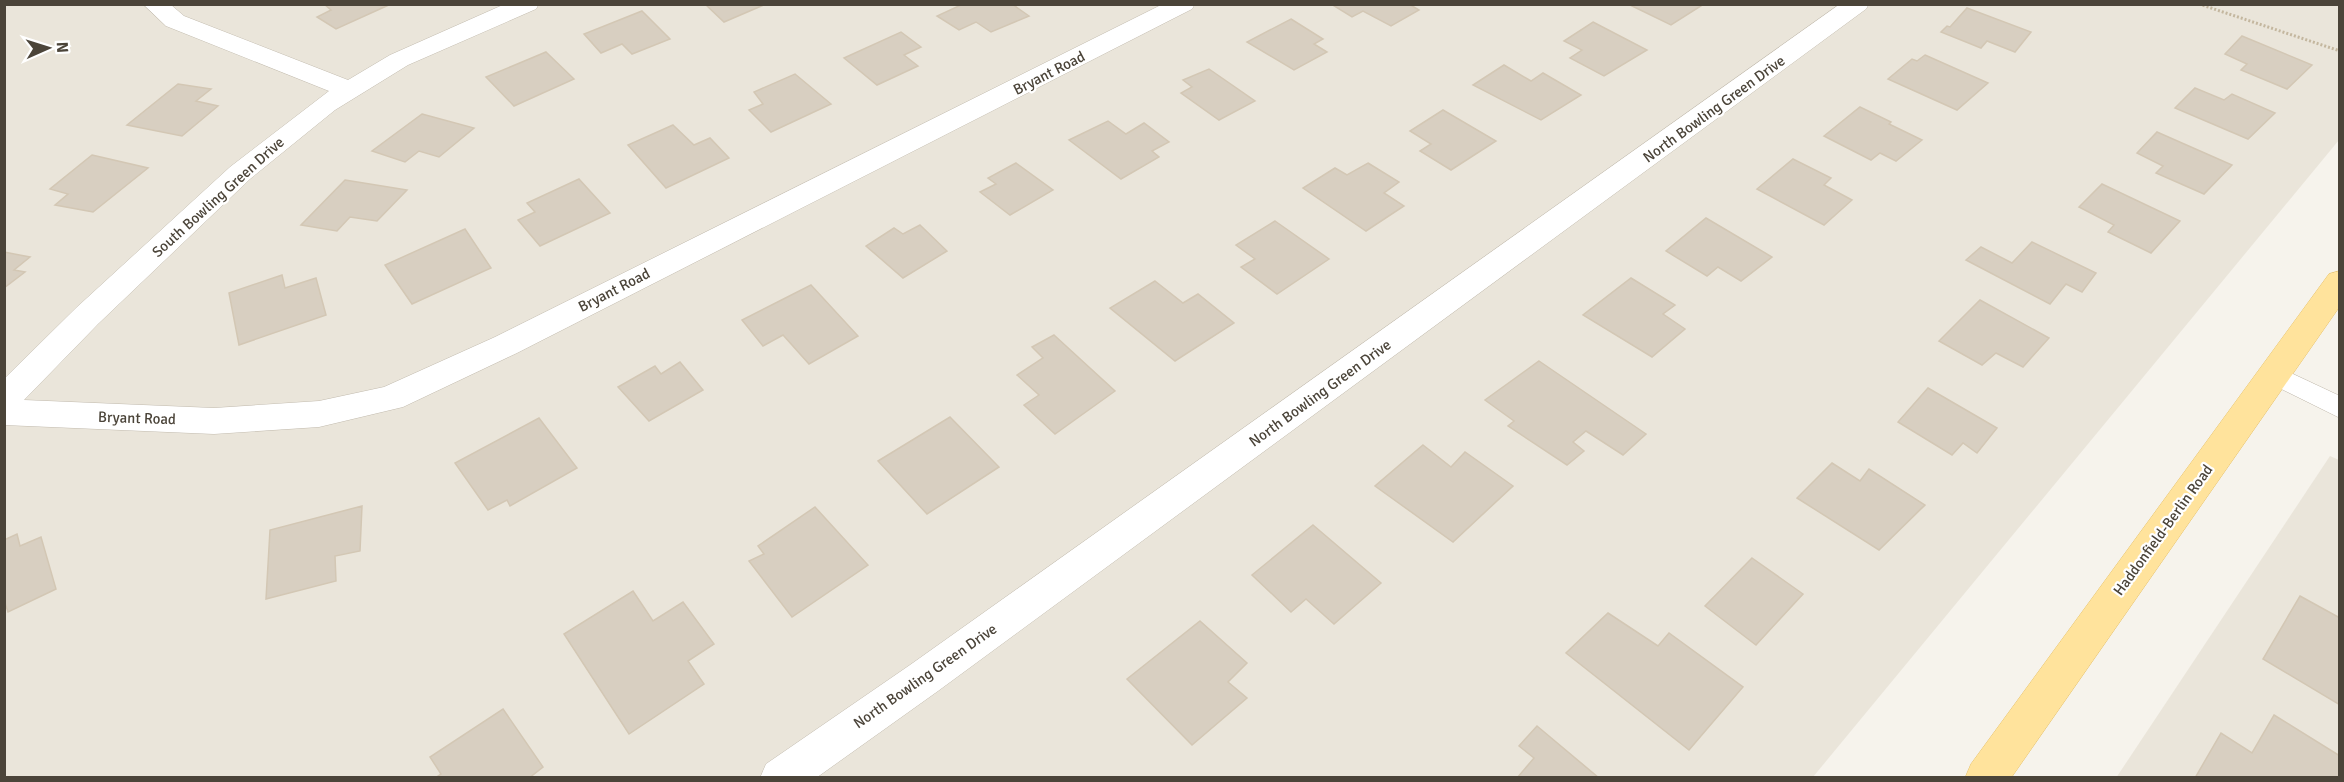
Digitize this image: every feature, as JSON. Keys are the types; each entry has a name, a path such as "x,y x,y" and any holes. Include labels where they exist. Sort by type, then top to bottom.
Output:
{"main road":[{"name":"Haddonfield-Berlin Road","path":"1986,777 2340,282"}],"street":[{"path":"155,4 175,21 350,90"},
{"name":"South Bowling Green Drive","path":"4,400 87,316 240,173 326,104 399,60 527,4"},
{"name":"Bryant Road","path":"4,412 214,421 319,414 391,398 517,339 1183,4"},
{"name":"North Bowling Green Drive","path":"781,777 924,678 1857,4"}],"lane":[{"path":"2274,374 2340,408"}],"path":[{"path":"2199,4 2340,51"}],"shaded area":[{"path":"5,5 2339,5 2339,140 1813,777 5,778"},
{"path":"2330,456 2339,460 2339,777 2116,778"}],"building":[{"path":"324,4 391,4 336,29 317,17 331,10"},
{"path":"705,4 766,4 724,22"},
{"path":"963,4 1012,4 1029,16 991,32 976,22 959,30 937,16"},
{"path":"1331,4 1409,4 1419,10 1391,26 1363,11 1352,17"},
{"path":"1628,4 1704,4 1671,25"},
{"path":"1967,8 2031,32 2015,52 1987,41 1981,48 1941,32 1947,26 1950,27"},
{"path":"642,11 670,39 632,54 622,44 601,53 584,34"},
{"path":"1291,19 1323,39 1314,44 1327,52 1294,70 1247,42"},
{"path":"1593,22 1647,50 1604,76 1570,58 1582,50 1564,41"},
{"path":"901,32 921,47 904,55 918,66 877,85 844,58"},
{"path":"2242,36 2312,65 2287,89 2241,70 2247,64 2225,54"},
{"path":"546,52 574,79 514,106 486,77"},
{"path":"1925,55 1988,83 1957,110 1888,79 1912,59 1917,61"},
{"path":"1504,65 1531,81 1543,73 1581,95 1541,120 1473,85"},
{"path":"1209,69 1255,101 1219,120 1181,93 1192,87 1183,80"},
{"path":"795,74 831,104 771,132 749,110 763,104 754,92"},
{"path":"178,84 211,89 196,101 218,106 182,136 127,125"},
{"path":"2195,88 2224,100 2232,94 2275,113 2248,139 2175,108"},
{"path":"1860,107 1922,140 1896,161 1880,153 1871,160 1824,136"},
{"path":"1443,110 1496,141 1451,170 1420,151 1431,144 1410,131"},
{"path":"422,114 474,128 439,157 419,151 405,162 372,151"},
{"path":"1108,121 1126,134 1144,123 1169,142 1152,151 1159,157 1121,179 1069,140"},
{"path":"673,125 694,145 710,138 729,158 666,188 628,145"},
{"path":"2157,132 2232,165 2204,194 2156,173 2163,166 2137,153"},
{"path":"92,155 148,168 93,212 55,205 68,194 50,189"},
{"path":"1793,159 1831,178 1824,185 1852,200 1824,225 1757,189"},
{"path":"1016,163 1053,190 1010,215 980,192 996,184 988,178"},
{"path":"1368,163 1399,182 1384,193 1404,206 1366,231 1303,188 1335,168 1347,175"},
{"path":"579,179 610,213 540,246 518,220 535,212 527,203"},
{"path":"345,180 407,190 377,221 350,217 337,231 301,225"},
{"path":"2102,184 2180,221 2151,253 2108,232 2114,225 2079,207"},
{"path":"1706,218 1772,257 1741,281 1718,267 1707,276 1666,251"},
{"path":"1275,221 1329,259 1277,294 1241,267 1255,259 1236,245"},
{"path":"920,225 947,251 903,278 866,246 894,228 903,234"},
{"path":"465,229 491,268 412,304 385,265"},
{"path":"2032,242 2096,273 2082,292 2066,284 2050,304 1966,260 1981,247 2012,263"},
{"path":"4,252 30,257 14,270 25,272 4,288"},
{"path":"282,275 285,288 316,278 326,315 239,345 229,293"},
{"path":"1631,278 1675,305 1663,314 1685,329 1652,357 1583,315"},
{"path":"1155,281 1183,303 1198,294 1234,323 1175,361 1110,308"},
{"path":"811,285 858,336 809,364 783,335 763,346 742,320"},
{"path":"1980,300 2049,338 2023,367 1996,353 1982,365 1939,341"},
{"path":"1054,335 1115,391 1055,434 1024,405 1039,395 1017,375 1043,358 1032,347"},
{"path":"1539,361 1646,434 1623,455 1586,431 1573,442 1584,451 1567,465 1508,426 1514,421 1485,400"},
{"path":"680,362 703,390 649,421 618,387 655,366 661,374"},
{"path":"1928,388 1997,428 1977,453 1963,443 1952,455 1898,422"},
{"path":"950,417 999,467 927,514 878,461"},
{"path":"539,418 577,468 510,506 507,500 488,510 455,463"},
{"path":"1423,445 1451,467 1465,452 1513,486 1453,542 1375,486"},
{"path":"1832,463 1860,481 1869,469 1925,505 1879,550 1797,498"},
{"path":"362,506 360,551 335,556 336,581 266,599 270,530"},
{"path":"815,507 868,565 792,617 749,561 764,554 758,546"},
{"path":"1313,525 1381,583 1334,624 1306,599 1291,612 1252,575"},
{"path":"17,534 20,546 41,537 56,589 8,612 4,600 4,540"},
{"path":"1752,558 1803,594 1756,645 1705,606"},
{"path":"633,591 653,621 683,602 714,644 688,661 704,684 629,734 564,634"},
{"path":"2300,596 2340,618 2340,705 2263,659"},
{"path":"1608,613 1658,646 1669,633 1743,687 1689,750 1566,653"},
{"path":"1200,621 1247,663 1228,682 1247,698 1192,745 1127,679"},
{"path":"503,709 543,767 529,778 435,778 441,774 430,757"},
{"path":"2274,715 2340,756 2340,778 2195,778 2221,733 2252,753"},
{"path":"1537,726 1599,778 1517,778 1534,758 1519,746"}]}
